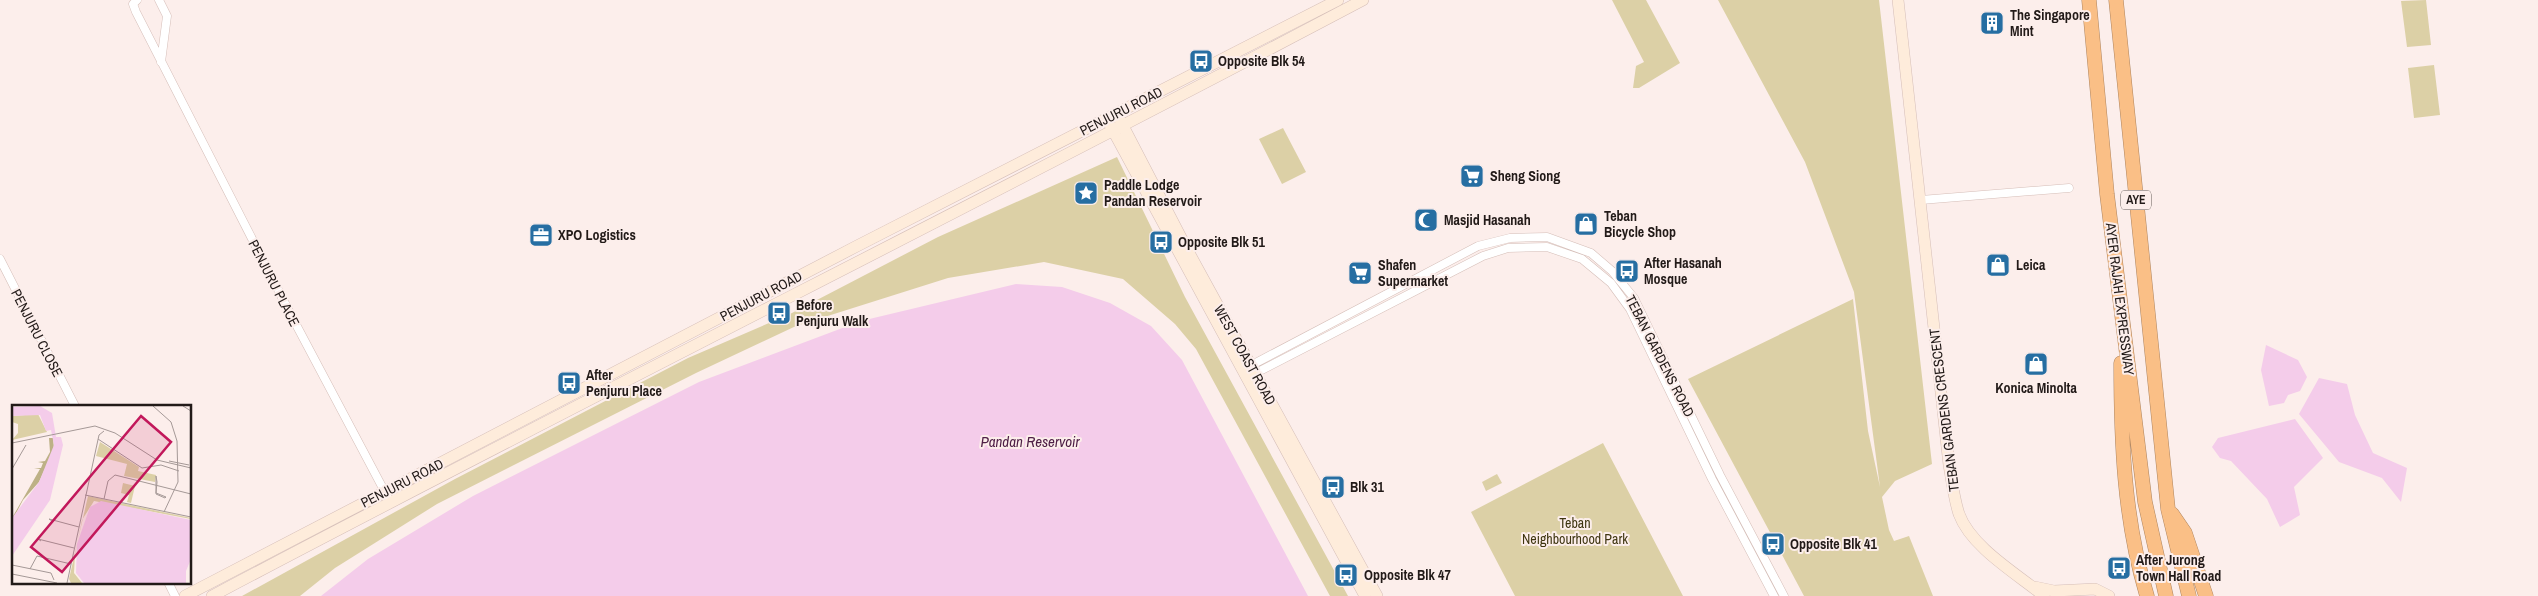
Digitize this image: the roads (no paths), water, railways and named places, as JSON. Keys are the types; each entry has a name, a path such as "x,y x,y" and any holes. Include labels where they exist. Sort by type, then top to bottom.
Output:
{"highway":[{"name":"AYER RAJAH EXPRESSWAY","path":"2089,0 2107,194 2145,502 2166,596"},
{"name":"AYER RAJAH EXPRESSWAY","path":"2116,0 2168,509 2190,596"},
{"path":"2120,298 2121,449 2130,528 2137,564 2147,596"},
{"path":"2168,509 2185,533 2206,596"}],"main road":[{"name":"PENJURU ROAD","path":"186,596 385,491 1338,0"},
{"name":"PENJURU ROAD","path":"212,596 741,320 1118,129 1363,0"},
{"name":"TEBAN GARDENS CRESCENT","path":"1898,0 1949,465 1956,502 1967,531 1978,543 2044,596"},
{"name":"WEST COAST ROAD","path":"1112,116 1365,596"},
{"name":"WEST COAST ROAD","path":"1248,372 1376,596"},
{"name":"TEBAN GARDENS CRESCENT","path":"2033,587 2054,591 2095,589 2109,596"}],"street":[{"name":"PENJURU PLACE","path":"137,0 133,4 136,12 161,62 390,502"},
{"path":"159,0 167,16 161,62"},
{"path":"1921,200 2069,188"},
{"name":"TEBAN GARDENS ROAD","path":"1248,372 1478,246 1510,238 1548,237 1591,253 1612,271 1634,298 1720,475 1784,596"},
{"name":"TEBAN GARDENS ROAD","path":"1248,372 1483,256 1508,248 1547,247 1582,260 1616,290 1630,309 1712,479 1774,596"},
{"name":"PENJURU CLOSE","path":"0,259 74,405"},
{"path":"1712,479 1720,475"},
{"path":"169,584 175,596"}],"water":[{"name":"Pandan Reservoir","path":"1016,284 1062,287 1110,303 1151,326 1182,360 1308,596 321,596 368,559 473,496 699,382 861,321"},
{"path":"2266,345 2298,360 2307,377 2300,391 2288,395 2284,403 2269,406 2261,370"},
{"path":"2319,378 2347,384 2355,415 2373,453 2407,468 2401,502 2382,478 2339,462 2299,414"},
{"path":"2295,419 2323,458 2294,487 2300,515 2280,527 2267,499 2231,461 2220,458 2212,447 2218,438"}],"place":[{"name":"The Singapore Mint","path":"1992,23"},
{"name":"Opposite Blk 54","path":"1201,61"},
{"name":"Sheng Siong","path":"1472,176"},
{"name":"Paddle Lodge Pandan Reservoir","path":"1086,193"},
{"name":"Masjid Hasanah","path":"1426,220"},
{"name":"Teban Bicycle Shop","path":"1586,224"},
{"name":"XPO Logistics","path":"541,235"},
{"name":"Opposite Blk 51","path":"1161,242"},
{"name":"Leica","path":"1998,265"},
{"name":"After Hasanah Mosque","path":"1627,271"},
{"name":"Shafen Supermarket","path":"1360,273"},
{"name":"Before Penjuru Walk","path":"779,313"},
{"name":"Konica Minolta","path":"2036,364"},
{"name":"After Penjuru Place","path":"569,383"},
{"name":"Blk 31","path":"1333,487"},
{"name":"Opposite Blk 41","path":"1773,544"},
{"name":"After Jurong Town Hall Road","path":"2119,568"},
{"name":"Opposite Blk 47","path":"1346,575"}],"park label":[{"name":"Teban Neighbourhood Park","path":"1575,532"}]}
